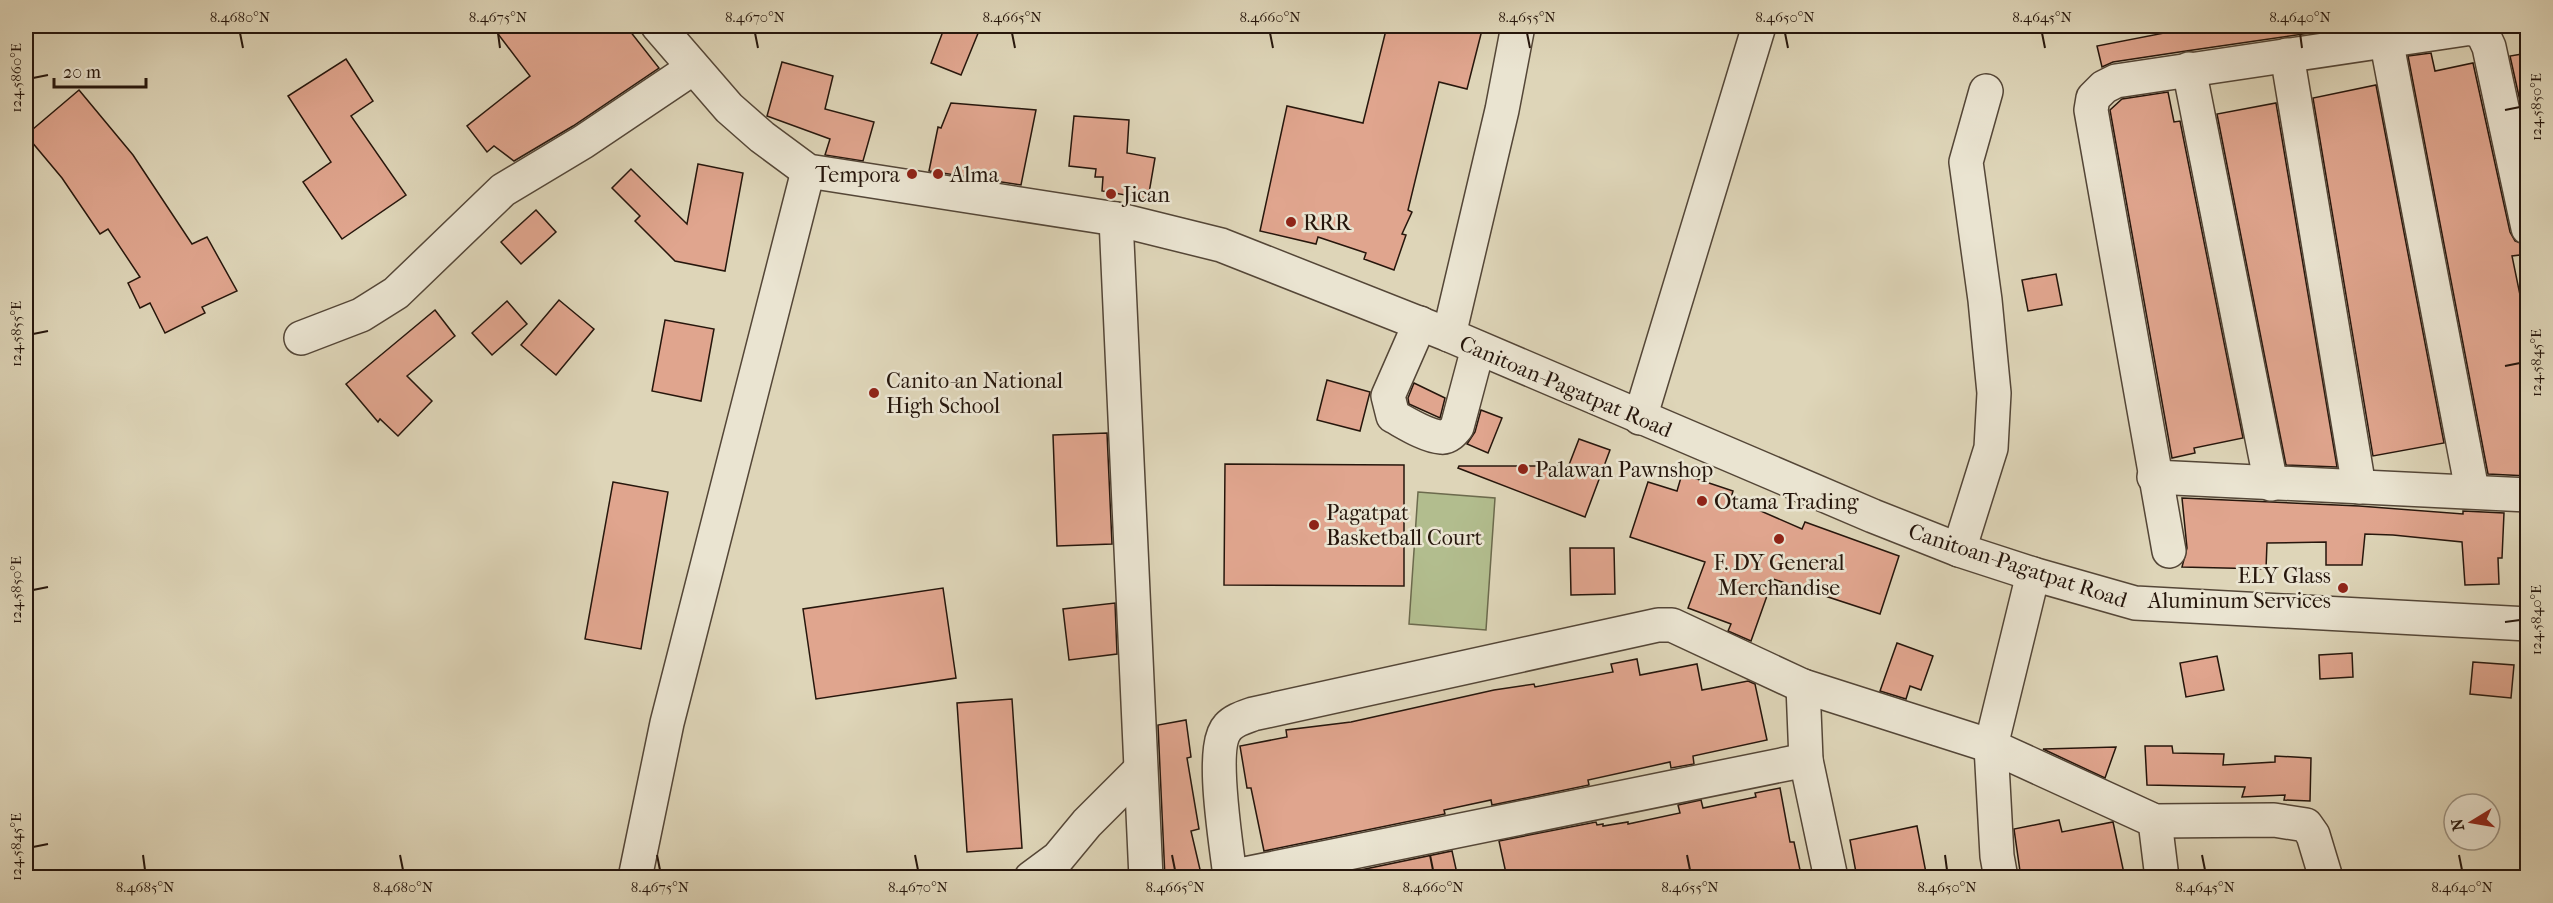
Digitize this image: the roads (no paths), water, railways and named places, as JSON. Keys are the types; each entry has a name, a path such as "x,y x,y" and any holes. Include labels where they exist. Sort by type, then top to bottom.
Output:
{"street":[{"name":"Canitoan-Pagatpat Road","path":"658,26 729,108 762,137 808,171 1116,219 1221,245 1434,329 1640,418 1959,550 2033,574 2135,603 2528,624"},
{"path":"1478,348 1457,427 1450,435 1442,438 1393,416 1388,396 1434,329 1502,110 1518,26"},
{"path":"1640,418 1759,26"},
{"path":"2169,551 2154,477 2091,110 2093,98 2104,87 2116,81 2189,69 2472,28 2482,34 2489,47 2524,185 2528,228"},
{"path":"2386,39 2472,490"},
{"path":"2288,55 2360,487"},
{"path":"302,338 361,315 396,293 503,190 583,142 693,68"},
{"path":"2189,69 2271,484"},
{"path":"1959,550 1990,448 1993,404 1985,300 1966,162 1986,91"},
{"path":"635,878 667,723 808,171"},
{"path":"1116,219 1139,771 1146,878"},
{"path":"2154,477 2271,484 2472,490 2528,495"},
{"path":"2001,878 1997,856 1991,747 2033,574"},
{"path":"1806,760 1230,878 1219,762 1222,736 1234,722 1253,714 1658,625 1672,626 1803,686 1991,747 2155,821 2274,820 2306,825 2313,835 2326,878"},
{"path":"1803,686 1806,760 1830,878"},
{"path":"1031,878 1058,858 1087,823 1139,771"},
{"path":"2155,821 2162,878"}],"place":[{"name":"Tempora","path":"912,174"},
{"name":"Alma","path":"938,174"},
{"name":"Jican","path":"1111,194"},
{"name":"RRR","path":"1291,222"},
{"name":"Canito-an National High School","path":"874,393"},
{"name":"Palawan Pawnshop","path":"1523,469"},
{"name":"Otama Trading","path":"1702,501"},
{"name":"Pagatpat Basketball Court","path":"1314,525"},
{"name":"F. DY General Merchandise","path":"1779,539"},
{"name":"ELY Glass Aluminum Services","path":"2343,588"}]}
